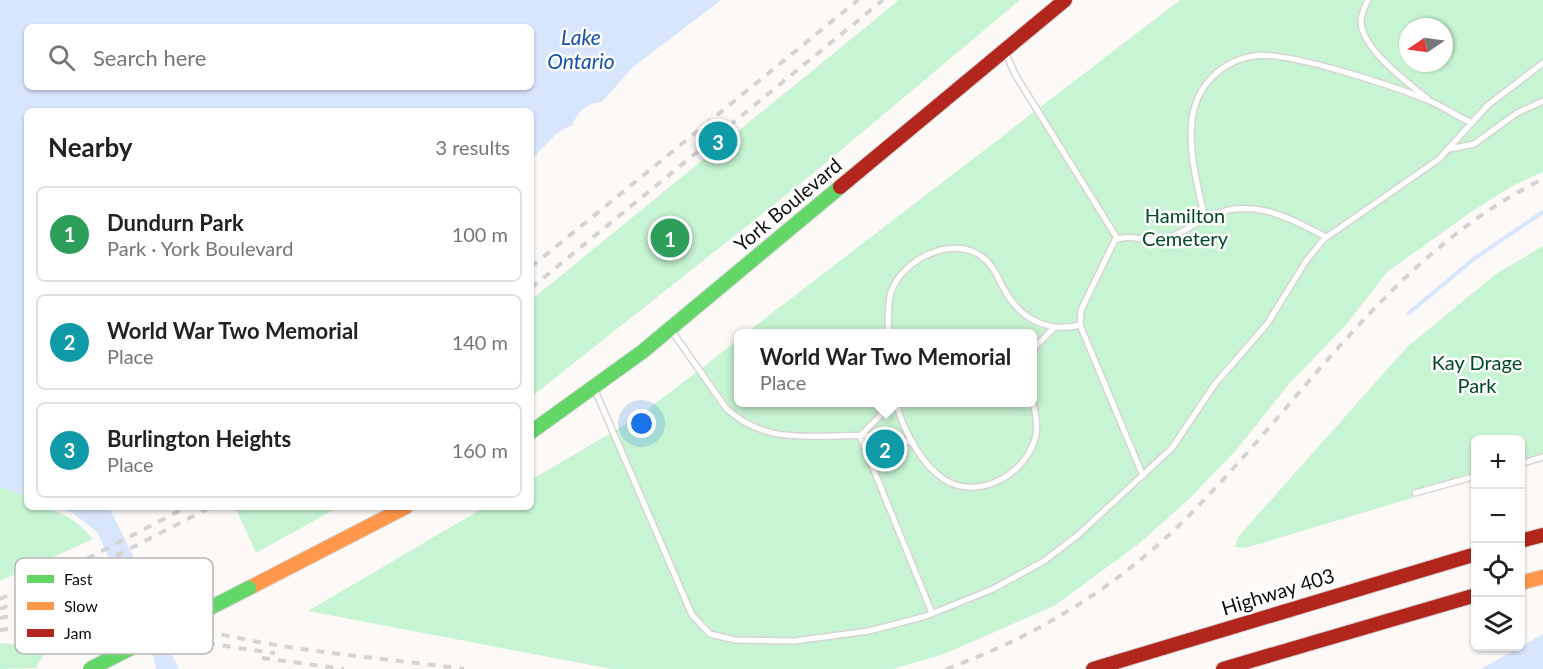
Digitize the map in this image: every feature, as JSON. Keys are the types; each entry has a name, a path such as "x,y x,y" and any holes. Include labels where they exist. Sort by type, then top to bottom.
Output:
{"main road":[{"name":"York Boulevard","path":"534,430 671,330 1003,49 1065,0"},
{"path":"213,606 400,510"},
{"path":"1525,540 1543,535"},
{"name":"Highway 403","path":"1093,669 1471,556"},
{"path":"1525,582 1543,577"},
{"path":"1223,669 1473,597"},
{"path":"90,669 119,654"}],"lane":[{"path":"1368,0 1361,22 1368,42 1402,79 1433,103"},
{"path":"1003,49 1016,76 1117,238"},
{"path":"1205,219 1193,167 1192,118 1204,87 1229,63 1255,55 1286,58 1363,78 1433,103 1470,122"},
{"path":"594,388 692,615 710,634 735,640 794,640 869,631 932,613 993,589 1044,561 1078,535 1172,448 1215,384 1267,324 1306,261 1326,237 1450,149 1470,122 1488,105 1543,63"},
{"path":"1450,149 1474,144 1517,113 1543,101"},
{"path":"1143,476 1080,325 1081,310 1117,238 1124,236 1143,240 1162,240 1180,234 1205,219 1233,208 1262,208 1283,215 1326,237"},
{"path":"888,329 891,292 908,267 930,253 955,248 979,255 993,266 1017,307 1037,323 1054,328 1080,325"},
{"path":"1037,345 1054,328"},
{"path":"671,330 726,408 756,430 778,435 884,437 912,443"},
{"path":"860,436 881,415 884,407"},
{"path":"898,407 912,443 944,479 956,484 987,486 1009,476 1026,458 1036,436 1034,407"},
{"path":"860,436 932,613"},
{"path":"1525,463 1543,458"},
{"path":"1416,493 1471,477"}],"green space":[{"path":"899,0 1020,0 810,176 534,395 534,298"},
{"name":"Hamilton Cemetery","path":"1180,0 1543,0 1543,172 1514,185 1471,212 1387,272 1345,326 1289,384 1237,449 1191,497 1140,543 1054,606 944,654 893,669 612,669 308,611 480,510 534,510 534,478 638,417 734,343 734,407 1037,407 1037,329 751,329"},
{"name":"Kay Drage Park","path":"1543,246 1543,460 1525,465 1525,435 1471,435 1471,480 1245,548 1235,547 1238,537 1407,347 1496,274"},
{"path":"0,487 24,495 24,510 55,511 71,519 93,539 51,558 15,558 15,574 0,581"},
{"path":"236,510 334,510 256,553"},
{"path":"0,643 15,645 15,654 44,654 36,668 0,669"}],"water":[{"name":"Lake Ontario","path":"0,0 721,0 632,68 602,102 591,104 583,109 571,126 555,136 534,156 534,108 24,108 24,495 0,487"},
{"path":"66,510 110,510 134,558 109,558 97,532 73,513"},
{"path":"1543,634 1543,669 1480,669 1513,651 1525,651 1525,644"},
{"path":"153,654 172,654 179,669 156,669"}],"waterway":[{"path":"1409,313 1475,258 1543,212"}],"railway":[{"path":"534,265 858,0"},
{"path":"534,286 883,0"},
{"path":"946,669 982,655 1051,621 1116,579 1146,555 1202,502 1359,325 1400,283 1444,244 1491,209 1543,179"},
{"path":"88,558 181,510"},
{"path":"112,558 205,510"},
{"path":"0,599 15,592"},
{"path":"0,609 15,603"},
{"path":"0,618 15,616"},
{"path":"0,630 15,629"},
{"path":"213,633 294,648 464,669"},
{"path":"213,644 275,653"},
{"path":"262,658 344,669"}],"traffic: fast":[{"path":"534,430 642,352 840,187"},
{"path":"213,606 249,588"},
{"path":"90,669 119,654"}],"traffic: slow":[{"path":"249,588 400,510"},
{"path":"1525,582 1543,577"}],"traffic: jam":[{"path":"840,187 1065,0"},
{"path":"1525,540 1543,535"},
{"path":"1093,669 1471,556"},
{"path":"1223,669 1471,596"}],"place":[{"name":"Burlington Heights","path":"718,141"},
{"name":"Dundurn Park","path":"670,238"},
{"name":"World War Two Memorial","path":"885,449"}]}
